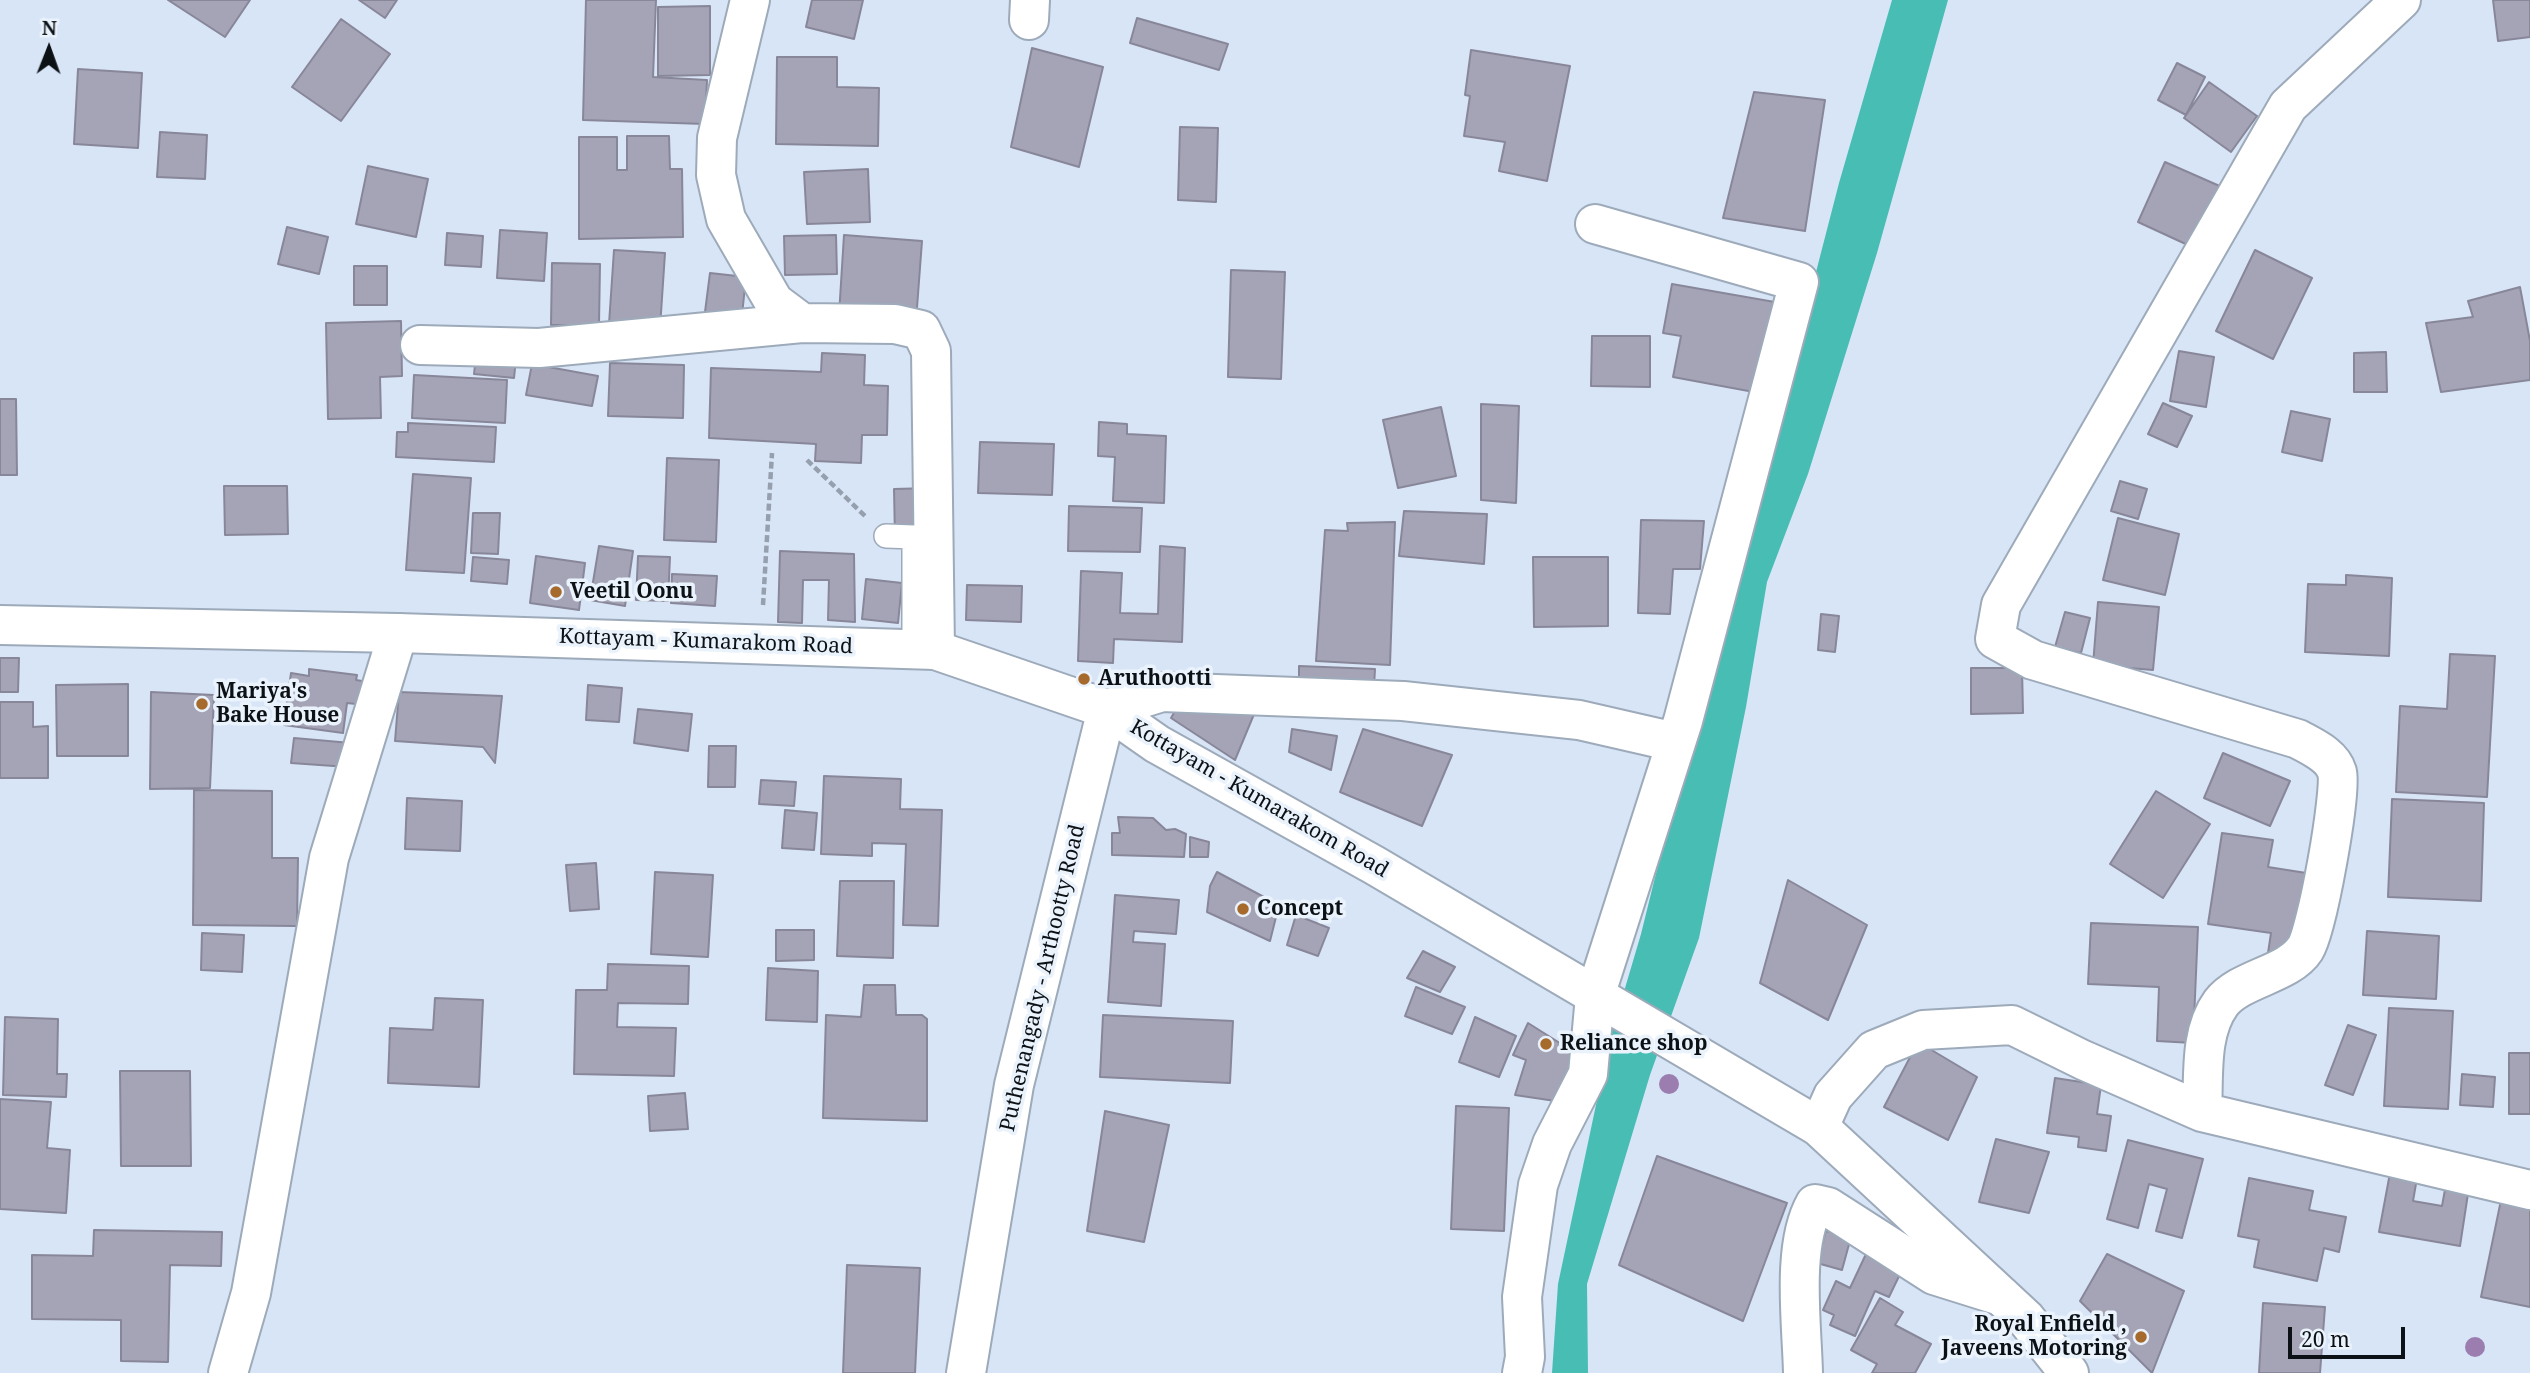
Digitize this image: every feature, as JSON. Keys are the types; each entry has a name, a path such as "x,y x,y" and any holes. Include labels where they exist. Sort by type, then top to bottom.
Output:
{"street":[{"path":"750,0 716,138 716,175 726,219 774,302 802,323"},
{"path":"2202,1112 2206,1035 2222,1002 2305,950 2318,912 2339,792 2337,770 2325,754 2298,739 2034,660 1995,639 2001,605 2288,106 2401,0"},
{"path":"1522,1373 1525,1357 1522,1297 1538,1185 1552,1144 1588,1074 1600,998 1737,525 1800,282 1595,225"},
{"path":"420,345 539,348 802,323 895,324 921,330 931,351 925,649"},
{"name":"Kottayam - Kumarakom Road","path":"0,625 398,633 925,649 1107,709 1157,744 1374,865 1819,1127 2026,1319 2069,1373"},
{"path":"228,1373 251,1293 329,858 398,633"},
{"path":"1107,709 1162,692 1403,701 1579,720 1675,743"},
{"name":"Puthenangady - Arthootty Road","path":"966,1373 1014,1085 1107,709"},
{"path":"1819,1127 1833,1096 1874,1050 1923,1030 2012,1025 2083,1060 2202,1112 2530,1190"},
{"path":"1803,1373 1803,1239 1809,1214 1815,1204 1828,1207 1934,1275 2001,1296"}],"lane":[{"path":"886,536 914,537 925,649"}],"path":[{"path":"759,644 772,453"},
{"path":"807,460 886,536"}],"shaded area":[{"path":"1892,0 1948,0 1877,253 1808,474 1767,582 1746,707 1699,938 1650,1075 1587,1284 1588,1373 1552,1373 1558,1284 1610,1039 1641,934 1698,704 1769,454 1839,183"}],"building":[{"path":"168,0 250,0 225,37"},
{"path":"359,0 397,0 385,18"},
{"path":"586,0 656,0 653,77 707,80 705,124 583,120"},
{"path":"812,0 863,0 854,39 806,27"},
{"path":"2493,0 2530,0 2530,37 2498,41"},
{"path":"710,6 710,75 658,76 658,7"},
{"path":"1137,18 1228,44 1219,70 1130,43"},
{"path":"341,19 390,54 341,121 292,87"},
{"path":"1032,48 1103,67 1079,167 1011,147"},
{"path":"1471,50 1570,66 1547,181 1499,171 1505,142 1464,136 1470,96 1465,95"},
{"path":"777,57 837,57 837,87 879,88 878,146 776,144"},
{"path":"2177,63 2205,77 2186,115 2158,100"},
{"path":"78,69 142,73 138,148 74,144"},
{"path":"2209,82 2257,116 2231,152 2184,118"},
{"path":"1754,92 1825,100 1805,231 1723,218"},
{"path":"1180,127 1218,128 1216,202 1178,200"},
{"path":"160,132 207,135 205,179 157,177"},
{"path":"627,136 669,136 670,169 682,169 683,237 579,239 579,137 617,137 617,170 627,170"},
{"path":"2165,162 2231,191 2203,252 2138,222"},
{"path":"368,166 428,179 416,237 356,224"},
{"path":"868,169 870,222 807,224 804,172"},
{"path":"287,227 328,237 319,274 278,264"},
{"path":"500,230 547,233 544,281 497,278"},
{"path":"447,233 483,236 481,267 445,265"},
{"path":"836,235 837,274 785,275 784,236"},
{"path":"844,235 922,241 916,321 839,315"},
{"path":"614,250 665,253 660,328 609,324"},
{"path":"2255,250 2312,278 2273,359 2216,331"},
{"path":"552,263 600,264 599,325 551,325"},
{"path":"354,266 387,266 387,305 354,305"},
{"path":"1231,270 1285,272 1281,379 1228,377"},
{"path":"710,273 746,277 742,315 705,312"},
{"path":"1672,284 1786,304 1770,395 1673,377 1681,336 1663,333"},
{"path":"2520,287 2530,341 2530,380 2441,392 2426,323 2473,317 2468,301"},
{"path":"401,321 402,376 380,377 381,418 328,419 326,323"},
{"path":"1592,336 1650,336 1650,387 1591,386"},
{"path":"2179,351 2214,357 2206,407 2170,401"},
{"path":"2386,352 2387,392 2354,392 2354,353"},
{"path":"822,353 865,355 864,385 888,386 887,435 862,435 861,463 815,461 816,444 709,438 711,368 821,372"},
{"path":"476,356 516,359 514,378 474,374"},
{"path":"610,363 684,365 683,418 608,416"},
{"path":"532,364 598,376 592,406 526,395"},
{"path":"414,375 507,380 505,423 412,418"},
{"path":"0,399 16,399 17,475 0,475"},
{"path":"2163,403 2192,416 2177,447 2148,434"},
{"path":"1481,404 1519,406 1516,503 1481,500"},
{"path":"1441,407 1456,476 1398,488 1383,420"},
{"path":"2291,411 2330,419 2322,461 2282,452"},
{"path":"1099,422 1127,424 1127,434 1166,436 1164,503 1113,501 1115,457 1098,456"},
{"path":"408,423 496,427 494,462 396,457 397,432 408,432"},
{"path":"980,442 1054,444 1052,495 978,493"},
{"path":"667,458 719,460 716,542 664,540"},
{"path":"413,474 471,478 464,573 406,570"},
{"path":"2120,481 2147,489 2138,519 2111,511"},
{"path":"224,486 287,486 288,534 225,535"},
{"path":"931,488 933,538 895,539 894,489"},
{"path":"1069,506 1142,508 1140,552 1068,551"},
{"path":"1404,511 1487,514 1484,564 1399,556"},
{"path":"473,513 500,513 498,554 471,553"},
{"path":"2118,518 2179,534 2165,595 2103,580"},
{"path":"1641,520 1704,521 1700,569 1673,569 1670,614 1638,613"},
{"path":"1395,522 1390,665 1316,661 1325,530 1348,531 1347,523"},
{"path":"599,546 633,551 625,606 590,600"},
{"path":"1160,546 1185,548 1182,642 1114,639 1113,663 1078,661 1081,571 1122,573 1120,613 1158,614"},
{"path":"780,551 854,554 855,622 828,620 829,580 803,580 802,623 778,622"},
{"path":"536,556 585,563 579,610 530,603"},
{"path":"638,556 670,557 668,601 636,600"},
{"path":"473,557 509,560 507,584 471,581"},
{"path":"1533,557 1608,557 1608,626 1534,627"},
{"path":"672,574 717,576 715,606 671,603"},
{"path":"2346,575 2392,578 2389,656 2305,652 2308,584 2346,585"},
{"path":"866,579 902,583 898,623 862,619"},
{"path":"967,585 1022,586 1021,622 966,620"},
{"path":"2098,602 2159,607 2153,670 2093,665"},
{"path":"2065,612 2090,618 2081,653 2055,647"},
{"path":"1821,614 1839,616 1835,652 1818,650"},
{"path":"2450,654 2495,656 2487,797 2396,792 2400,706 2447,709"},
{"path":"0,658 19,658 18,692 0,692"},
{"path":"1299,666 1375,669 1374,687 1299,683"},
{"path":"1971,668 2022,668 2023,713 1971,714"},
{"path":"309,669 357,675 356,680 368,682 365,705 347,703 343,733 284,725 291,673 309,676"},
{"path":"128,684 128,756 57,756 56,685"},
{"path":"588,685 622,688 619,722 586,720"},
{"path":"151,692 214,695 210,788 150,789"},
{"path":"399,692 502,696 495,763 483,747 395,741"},
{"path":"1182,699 1257,707 1235,760 1171,718"},
{"path":"0,702 33,702 33,727 48,726 48,778 0,778"},
{"path":"638,709 692,714 688,751 634,743"},
{"path":"1292,729 1337,736 1331,770 1289,752"},
{"path":"1363,729 1452,755 1422,826 1340,792"},
{"path":"294,738 351,743 348,767 291,763"},
{"path":"709,746 736,746 735,787 708,787"},
{"path":"2223,753 2290,781 2270,826 2204,798"},
{"path":"824,776 901,779 900,809 942,810 938,926 903,925 906,844 872,843 872,856 821,854"},
{"path":"761,780 796,782 794,806 759,804"},
{"path":"194,790 272,791 272,858 298,858 297,926 193,925"},
{"path":"2156,791 2210,824 2163,898 2110,864"},
{"path":"407,798 462,801 460,851 405,849"},
{"path":"2392,799 2484,803 2481,901 2388,897"},
{"path":"785,810 817,813 814,850 782,848"},
{"path":"1118,817 1153,818 1166,830 1175,829 1186,834 1184,857 1112,855 1112,833 1120,833"},
{"path":"2222,833 2273,840 2268,867 2319,875 2305,965 2267,960 2271,933 2208,924"},
{"path":"1190,837 1209,842 1208,857 1190,857"},
{"path":"596,863 599,909 570,911 566,865"},
{"path":"655,872 713,875 708,957 651,954"},
{"name":"Concept","path":"1217,872 1279,905 1270,941 1207,912 1210,886"},
{"path":"1788,880 1867,925 1828,1020 1760,983"},
{"path":"840,881 894,881 893,958 837,956"},
{"path":"1115,895 1179,900 1176,934 1134,931 1133,942 1165,944 1161,1006 1108,1002"},
{"path":"1296,915 1329,928 1318,956 1287,945"},
{"path":"2091,923 2198,927 2193,1043 2157,1041 2159,987 2088,984"},
{"path":"776,930 814,930 814,960 776,961"},
{"path":"2367,931 2439,936 2436,999 2363,995"},
{"path":"202,933 244,935 242,972 201,970"},
{"path":"1423,951 1455,967 1440,992 1407,978"},
{"path":"608,964 689,966 688,1004 618,1003 617,1027 676,1028 674,1076 574,1074 576,990 607,990"},
{"path":"768,968 818,971 817,1022 766,1020"},
{"path":"864,985 895,985 896,1015 922,1015 927,1019 927,1121 823,1118 826,1015 861,1017"},
{"path":"1416,987 1465,1007 1452,1034 1405,1016"},
{"path":"435,998 483,1000 479,1087 388,1083 390,1028 433,1030"},
{"path":"2389,1008 2453,1011 2448,1109 2384,1106"},
{"path":"1103,1015 1233,1021 1230,1083 1100,1077"},
{"path":"5,1017 58,1019 57,1074 67,1074 66,1097 3,1095"},
{"path":"1475,1017 1516,1036 1499,1077 1459,1062"},
{"path":"1528,1023 1582,1057 1562,1102 1515,1095 1526,1060 1513,1055"},
{"path":"2348,1025 2376,1035 2353,1095 2325,1085"},
{"path":"1918,1042 1977,1077 1948,1140 1884,1107"},
{"path":"2509,1053 2530,1053 2530,1114 2509,1114"},
{"path":"120,1071 190,1071 191,1166 121,1166"},
{"path":"2462,1074 2495,1077 2493,1107 2460,1105"},
{"path":"2055,1078 2101,1085 2097,1114 2111,1116 2106,1151 2078,1147 2079,1137 2047,1133"},
{"path":"685,1093 688,1129 650,1131 648,1096"},
{"path":"0,1099 51,1102 47,1148 70,1150 66,1213 0,1209"},
{"path":"1456,1106 1509,1108 1504,1231 1451,1229"},
{"path":"1105,1111 1169,1125 1144,1242 1087,1231"},
{"path":"1996,1139 2049,1152 2029,1213 1979,1202"},
{"path":"2128,1140 2203,1159 2182,1238 2156,1231 2167,1189 2149,1184 2138,1228 2107,1219"},
{"path":"1657,1156 1787,1203 1743,1321 1619,1265"},
{"path":"2390,1173 2417,1178 2413,1201 2442,1206 2446,1184 2469,1187 2460,1246 2379,1232"},
{"path":"2249,1178 2313,1191 2309,1210 2346,1217 2339,1252 2324,1248 2317,1281 2254,1267 2259,1240 2238,1236"},
{"path":"2501,1200 2530,1206 2530,1307 2481,1297"},
{"path":"94,1230 222,1232 221,1266 170,1265 168,1362 121,1361 121,1320 32,1319 32,1255 93,1256"},
{"path":"1826,1231 1851,1237 1842,1270 1817,1263"},
{"path":"1866,1254 1902,1270 1889,1297 1875,1291 1855,1336 1830,1325 1834,1315 1823,1310 1836,1281 1850,1288"},
{"name":"Royal Enfield , Javeens Motoring","path":"2107,1254 2184,1291 2152,1373 2080,1301"},
{"path":"847,1265 920,1268 915,1373 843,1373"},
{"path":"1880,1298 1903,1312 1895,1325 1931,1344 1915,1373 1872,1373 1877,1364 1851,1350"},
{"path":"2263,1303 2325,1307 2320,1373 2259,1373"}],"place":[{"name":"Veetil Oonu","path":"556,592"},
{"name":"Aruthootti","path":"1084,679"},
{"name":"Mariya's Bake House","path":"202,704"},
{"name":"Concept","path":"1243,909"},
{"name":"Reliance shop","path":"1546,1044"},
{"name":"Royal Enfield , Javeens Motoring","path":"2141,1337"}]}
